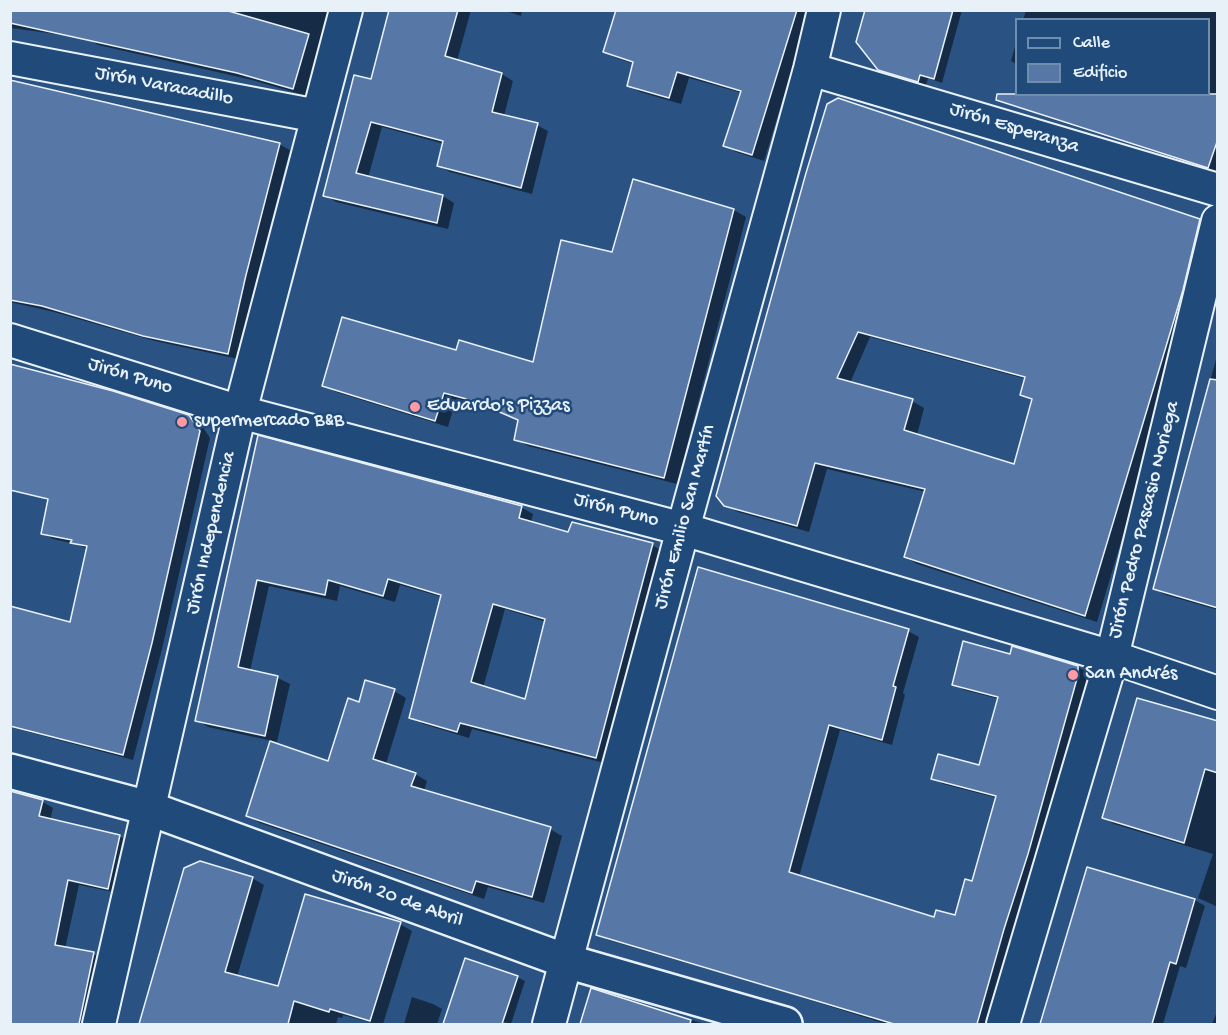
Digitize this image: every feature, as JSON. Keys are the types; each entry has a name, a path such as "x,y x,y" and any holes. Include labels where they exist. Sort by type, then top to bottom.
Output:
{"street":[{"name":"Jirón Independencia","path":"99,1024 240,412 346,10"},
{"name":"Jirón Emilio San Martín","path":"549,1024 682,529 810,69 824,10"},
{"name":"Jirón Varacadillo","path":"10,58 318,116"},
{"name":"Jirón Esperanza","path":"810,69 1218,190"},
{"name":"Jirón Pedro Pascasio Noriega","path":"1003,1024 1112,657 1218,220"},
{"name":"Jirón Puno","path":"10,340 240,412 682,529 1112,657 1218,693"},
{"name":"Jirón 20 de Abril","path":"10,771 148,808 567,961 785,1024"}],"building":[{"path":"10,10 225,10 309,34 293,89 237,73 10,23"},
{"path":"389,10 458,10 445,56 502,73 492,112 538,123 521,188 437,166 443,141 371,122 356,173 443,195 437,223 323,196 354,75 371,79"},
{"path":"616,10 797,10 752,155 723,146 741,91 677,72 669,98 627,86 633,62 603,52"},
{"path":"865,10 953,10 934,79 920,75 918,82 878,70 856,42"},
{"path":"10,80 280,143 228,354 143,336 42,306 10,300"},
{"path":"997,94 1015,94 1015,96 1210,96 1210,94 1218,94 1218,139 1208,168 996,100"},
{"path":"838,98 1200,219 1183,290 1085,616 904,557 925,489 815,463 797,526 724,506 716,496 827,104","holes":["858,332 1025,377 1020,395 1032,399 1014,464 904,430 913,399 837,378"]},
{"path":"633,179 734,209 664,478 514,440 518,420 474,401 444,393 435,421 322,386 342,317 456,350 459,340 533,362 561,240 612,252"},
{"path":"10,364 113,391 189,415 200,431 152,643 123,755 10,726 10,606 70,622 87,546 70,543 72,540 41,534 48,499 10,490"},
{"path":"1210,379 1218,380 1218,608 1153,589"},
{"path":"258,435 522,506 519,518 568,532 572,522 653,543 596,758 460,723 457,732 409,718 441,595 388,579 383,596 328,580 325,595 257,580 238,667 278,676 265,736 195,721","holes":["493,604 545,619 525,699 471,682"]},
{"path":"698,567 909,629 893,686 896,687 882,740 829,725 789,872 934,917 936,910 955,915 965,879 972,881 996,796 931,779 938,754 979,765 998,697 952,685 963,641 1010,654 1012,646 1078,666 1078,675 1028,854 977,1024 894,1024 596,935"},
{"path":"365,680 395,689 373,759 416,773 411,786 551,827 532,897 476,881 472,893 246,816 270,741 328,761 348,698 359,702"},
{"path":"1137,698 1218,721 1218,773 1205,769 1184,843 1102,818"},
{"path":"10,791 43,800 39,816 120,835 108,889 68,880 55,945 94,952 79,1024 10,1024"},
{"path":"200,861 253,877 225,972 278,986 305,894 401,922 370,1021 294,1001 288,1024 139,1024 184,868"},
{"path":"1087,867 1195,899 1176,964 1170,962 1152,1024 1040,1024"},
{"path":"465,958 518,976 502,1024 443,1024"},
{"path":"591,988 691,1020 690,1024 580,1024"}],"place":[{"name":"Eduardo's Pizzas","path":"415,407"},
{"name":"supermercado B&B","path":"182,422"},
{"name":"San Andrés","path":"1073,675"}]}
